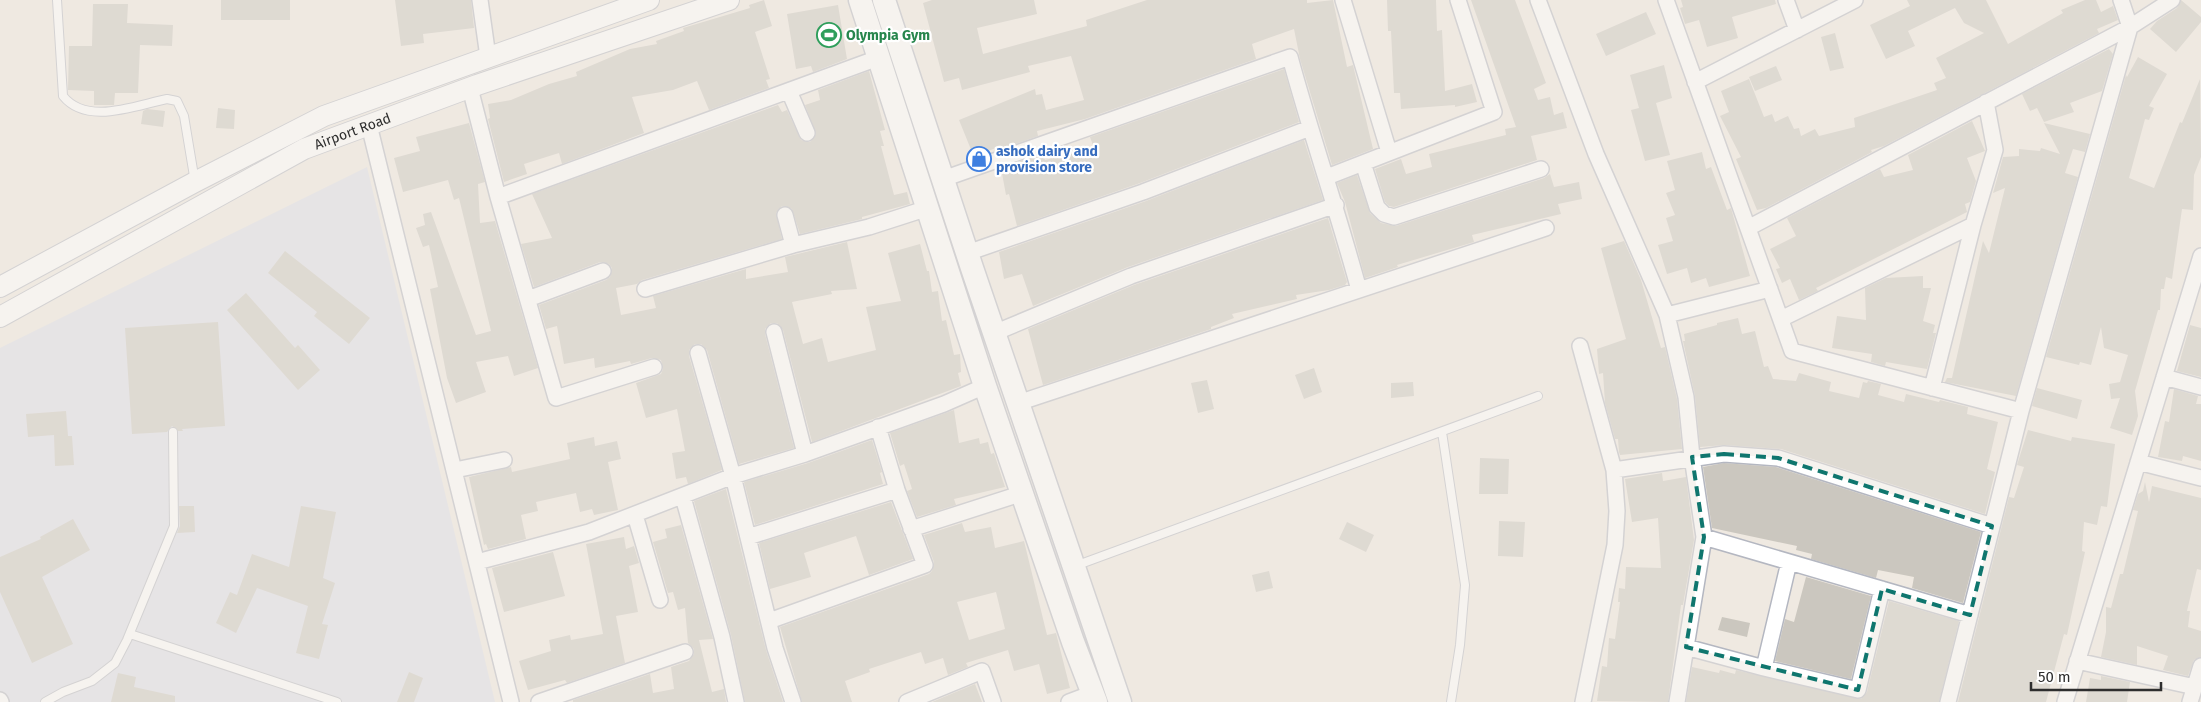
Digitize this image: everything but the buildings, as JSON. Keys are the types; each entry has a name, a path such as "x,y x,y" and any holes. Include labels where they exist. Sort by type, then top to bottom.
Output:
{"main road":[{"path":"860,0 986,386 1073,642 1095,698"},
{"path":"884,0 967,253 1120,702"}],"street":[{"path":"480,0 488,57"},
{"name":"Airport Road","path":"0,286 324,116 649,0"},
{"name":"Airport Road","path":"0,318 304,149 470,88 729,0"},
{"path":"1343,0 1389,152"},
{"path":"1326,177 1494,112 1458,0"},
{"path":"1538,0 1596,154 1667,315 1686,398 1692,457 1704,537 1678,702"},
{"path":"1666,0 1792,351 2021,411"},
{"path":"1786,0 1797,30"},
{"path":"1695,82 1855,0"},
{"path":"1948,702 2021,411 2130,27 2121,0"},
{"path":"1748,228 2130,27 2172,0"},
{"path":"943,179 1290,57 1310,128 1336,205 1359,290"},
{"path":"498,197 878,58"},
{"path":"470,88 498,197 556,398 654,367"},
{"path":"789,91 807,134"},
{"path":"1932,388 1973,225 1995,150 1986,102"},
{"path":"369,125 512,702"},
{"path":"967,253 1143,192 1310,128"},
{"path":"1363,163 1377,207 1384,214 1394,216 1541,169"},
{"path":"994,333 1130,276 1336,205"},
{"path":"646,289 792,245 869,227 928,208"},
{"path":"785,215 792,245"},
{"path":"1781,319 1973,225"},
{"path":"1018,403 1546,228"},
{"path":"2064,702 2164,377 2197,285 2201,256"},
{"path":"528,299 603,271"},
{"path":"1667,315 1770,290"},
{"path":"774,332 804,454"},
{"path":"1580,346 1614,470 1616,511 1614,545 1583,702"},
{"path":"698,353 733,476 775,648 793,702"},
{"path":"2164,377 2201,387"},
{"path":"477,562 589,532 733,476 804,454 944,404 986,386"},
{"path":"769,621 925,565 897,490 878,427"},
{"path":"1614,470 1692,457 1724,454 1778,458 1992,526"},
{"path":"455,470 504,460"},
{"path":"2138,462 2201,478"},
{"path":"748,537 897,490"},
{"path":"911,529 1023,493"},
{"path":"683,497 722,638 736,702"},
{"path":"635,515 660,600"},
{"path":"1704,537 1970,615"},
{"path":"1764,668 1789,562"},
{"path":"1686,647 1858,690 1882,589"},
{"path":"539,702 685,652"},
{"path":"2077,661 2195,687"},
{"path":"2190,702 2201,666"},
{"path":"906,702 982,671 993,702"},
{"path":"1069,702 1095,698"}],"lane":[{"path":"56,0 63,96 70,105 80,110 104,111 167,99 177,101 184,116 195,182"},
{"path":"1073,567 1538,396"},
{"path":"45,702 63,692 92,681 115,663 130,634 174,526 173,432"},
{"path":"1442,432 1465,585 1460,645 1451,702"},
{"path":"130,634 336,702"}],"highlighted area":[{"path":"1724,454 1778,458 1992,526 1970,615 1882,589 1858,690 1686,647 1704,537 1692,457"}],"shaded area":[{"path":"367,167 495,702 0,702 0,348"}],"place":[{"name":"Olympia Gym","path":"829,35"},
{"name":"ashok dairy and provision store","path":"979,159"}]}
